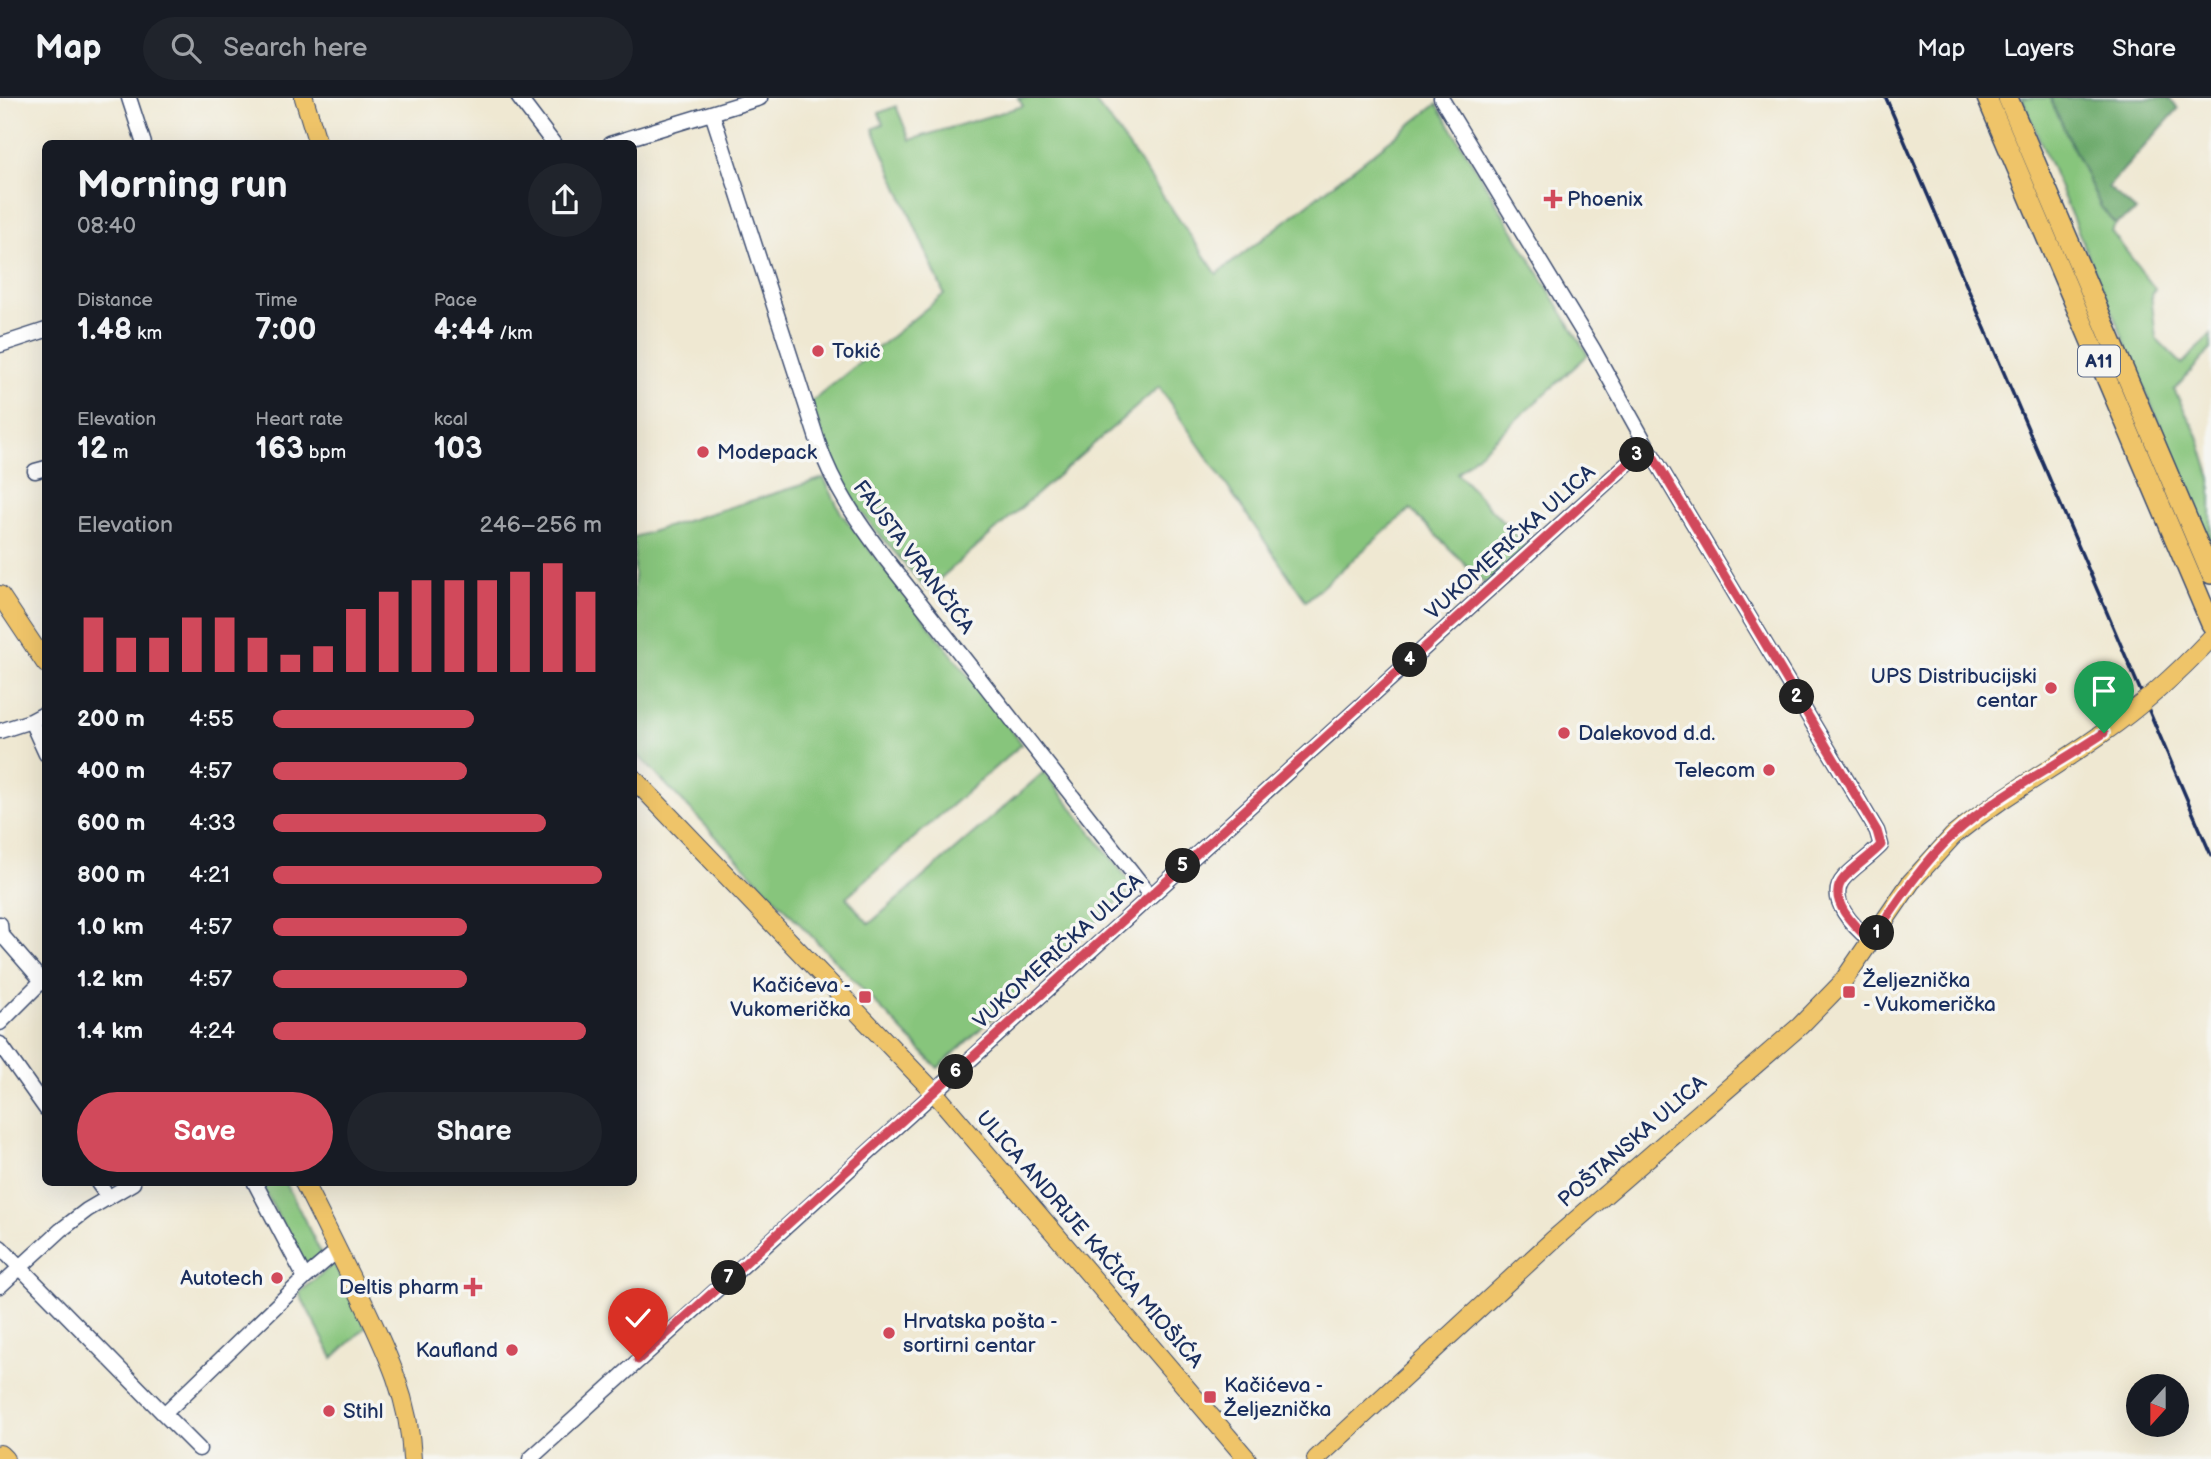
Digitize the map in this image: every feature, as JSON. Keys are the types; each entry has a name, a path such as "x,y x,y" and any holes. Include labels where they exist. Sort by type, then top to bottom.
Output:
{"highway":[{"name":"A11","path":"1987,98 2211,624"},
{"name":"A11","path":"2008,98 2211,574"}],"main road":[{"path":"304,98 317,140"},
{"path":"0,595 42,658"},
{"name":"POŠTANSKA ULICA","path":"1316,1459 1553,1240 1800,1026 1841,984 1912,882 1953,836 1995,803 2082,748 2129,714 2159,690 2211,638"},
{"name":"ULICA ANDRIJE KAČIĆA MIOŠIĆA","path":"637,782 934,1092 1247,1459"},
{"path":"306,1186 398,1378 408,1418 412,1459"},
{"path":"0,1454 5,1459"}],"street":[{"path":"129,98 143,140"},
{"path":"519,98 551,140"},
{"path":"623,140 760,98"},
{"path":"1441,98 1594,349 1647,446 1877,831 1881,845 1842,879 1838,890 1839,903 1847,916 1871,941"},
{"name":"FAUSTA VRANČIĆA","path":"712,113 820,446 844,500 885,558 1150,895"},
{"path":"0,345 42,331"},
{"name":"VUKOMERIČKA ULICA","path":"530,1459 1647,446"},
{"path":"0,731 42,715"},
{"path":"31,721 42,745"},
{"path":"0,924 1,934 42,978"},
{"path":"0,1023 42,980"},
{"path":"0,1044 42,1102"},
{"path":"100,1186 108,1197"},
{"path":"0,1286 61,1230 128,1186"},
{"path":"257,1186 305,1278"},
{"path":"0,1247 199,1449"},
{"path":"164,1414 305,1278 338,1251"}],"green space":[{"path":"1018,98 1092,98 1217,274 1437,104 1588,355 1457,473 1527,547 1485,584 1410,509 1306,601 1159,387 927,590 872,526 843,486 810,403 944,294 873,129 883,124 879,113 896,106 910,140 1023,106"},
{"path":"2022,98 2050,98 2101,207 2116,224 2111,231 2155,289 2151,294 2156,338 2182,364 2211,334 2211,349 2174,390 2198,436 2211,479 2211,547"},
{"path":"2050,98 2169,98 2178,109 2108,187 2136,211 2116,224 2101,207"},
{"path":"824,478 841,513 1022,744 846,897 869,924 1044,772 1134,887 938,1068 637,754 637,536"},
{"path":"262,1186 288,1186 322,1255 311,1265 303,1262"},
{"path":"334,1263 366,1327 333,1358 299,1293"}],"railway":[{"path":"1886,98 2211,855"}],"place":[{"name":"Phoenix","path":"1553,199"},
{"name":"Tokić","path":"818,351"},
{"name":"Modepack","path":"703,452"},
{"name":"UPS Distribucijski centar","path":"2051,688"},
{"name":"Dalekovod d.d.","path":"1564,733"},
{"name":"Telecom","path":"1769,770"},
{"name":"Željeznička - Vukomerička","path":"1849,992"},
{"name":"Kačićeva - Vukomerička","path":"865,997"},
{"name":"Autotech","path":"277,1278"},
{"name":"Deltis pharm","path":"473,1287"},
{"name":"Hrvatska pošta - sortirni centar","path":"889,1333"},
{"name":"Kaufland","path":"512,1350"},
{"name":"Kačićeva - Željeznička","path":"1210,1397"},
{"name":"Stihl","path":"329,1411"}],"route":[{"path":"638,1360 1647,446 1877,831 1881,845 1842,879 1838,890 1839,903 1847,916 1871,941 1912,882 1953,836 1995,803 2104,733"}]}
